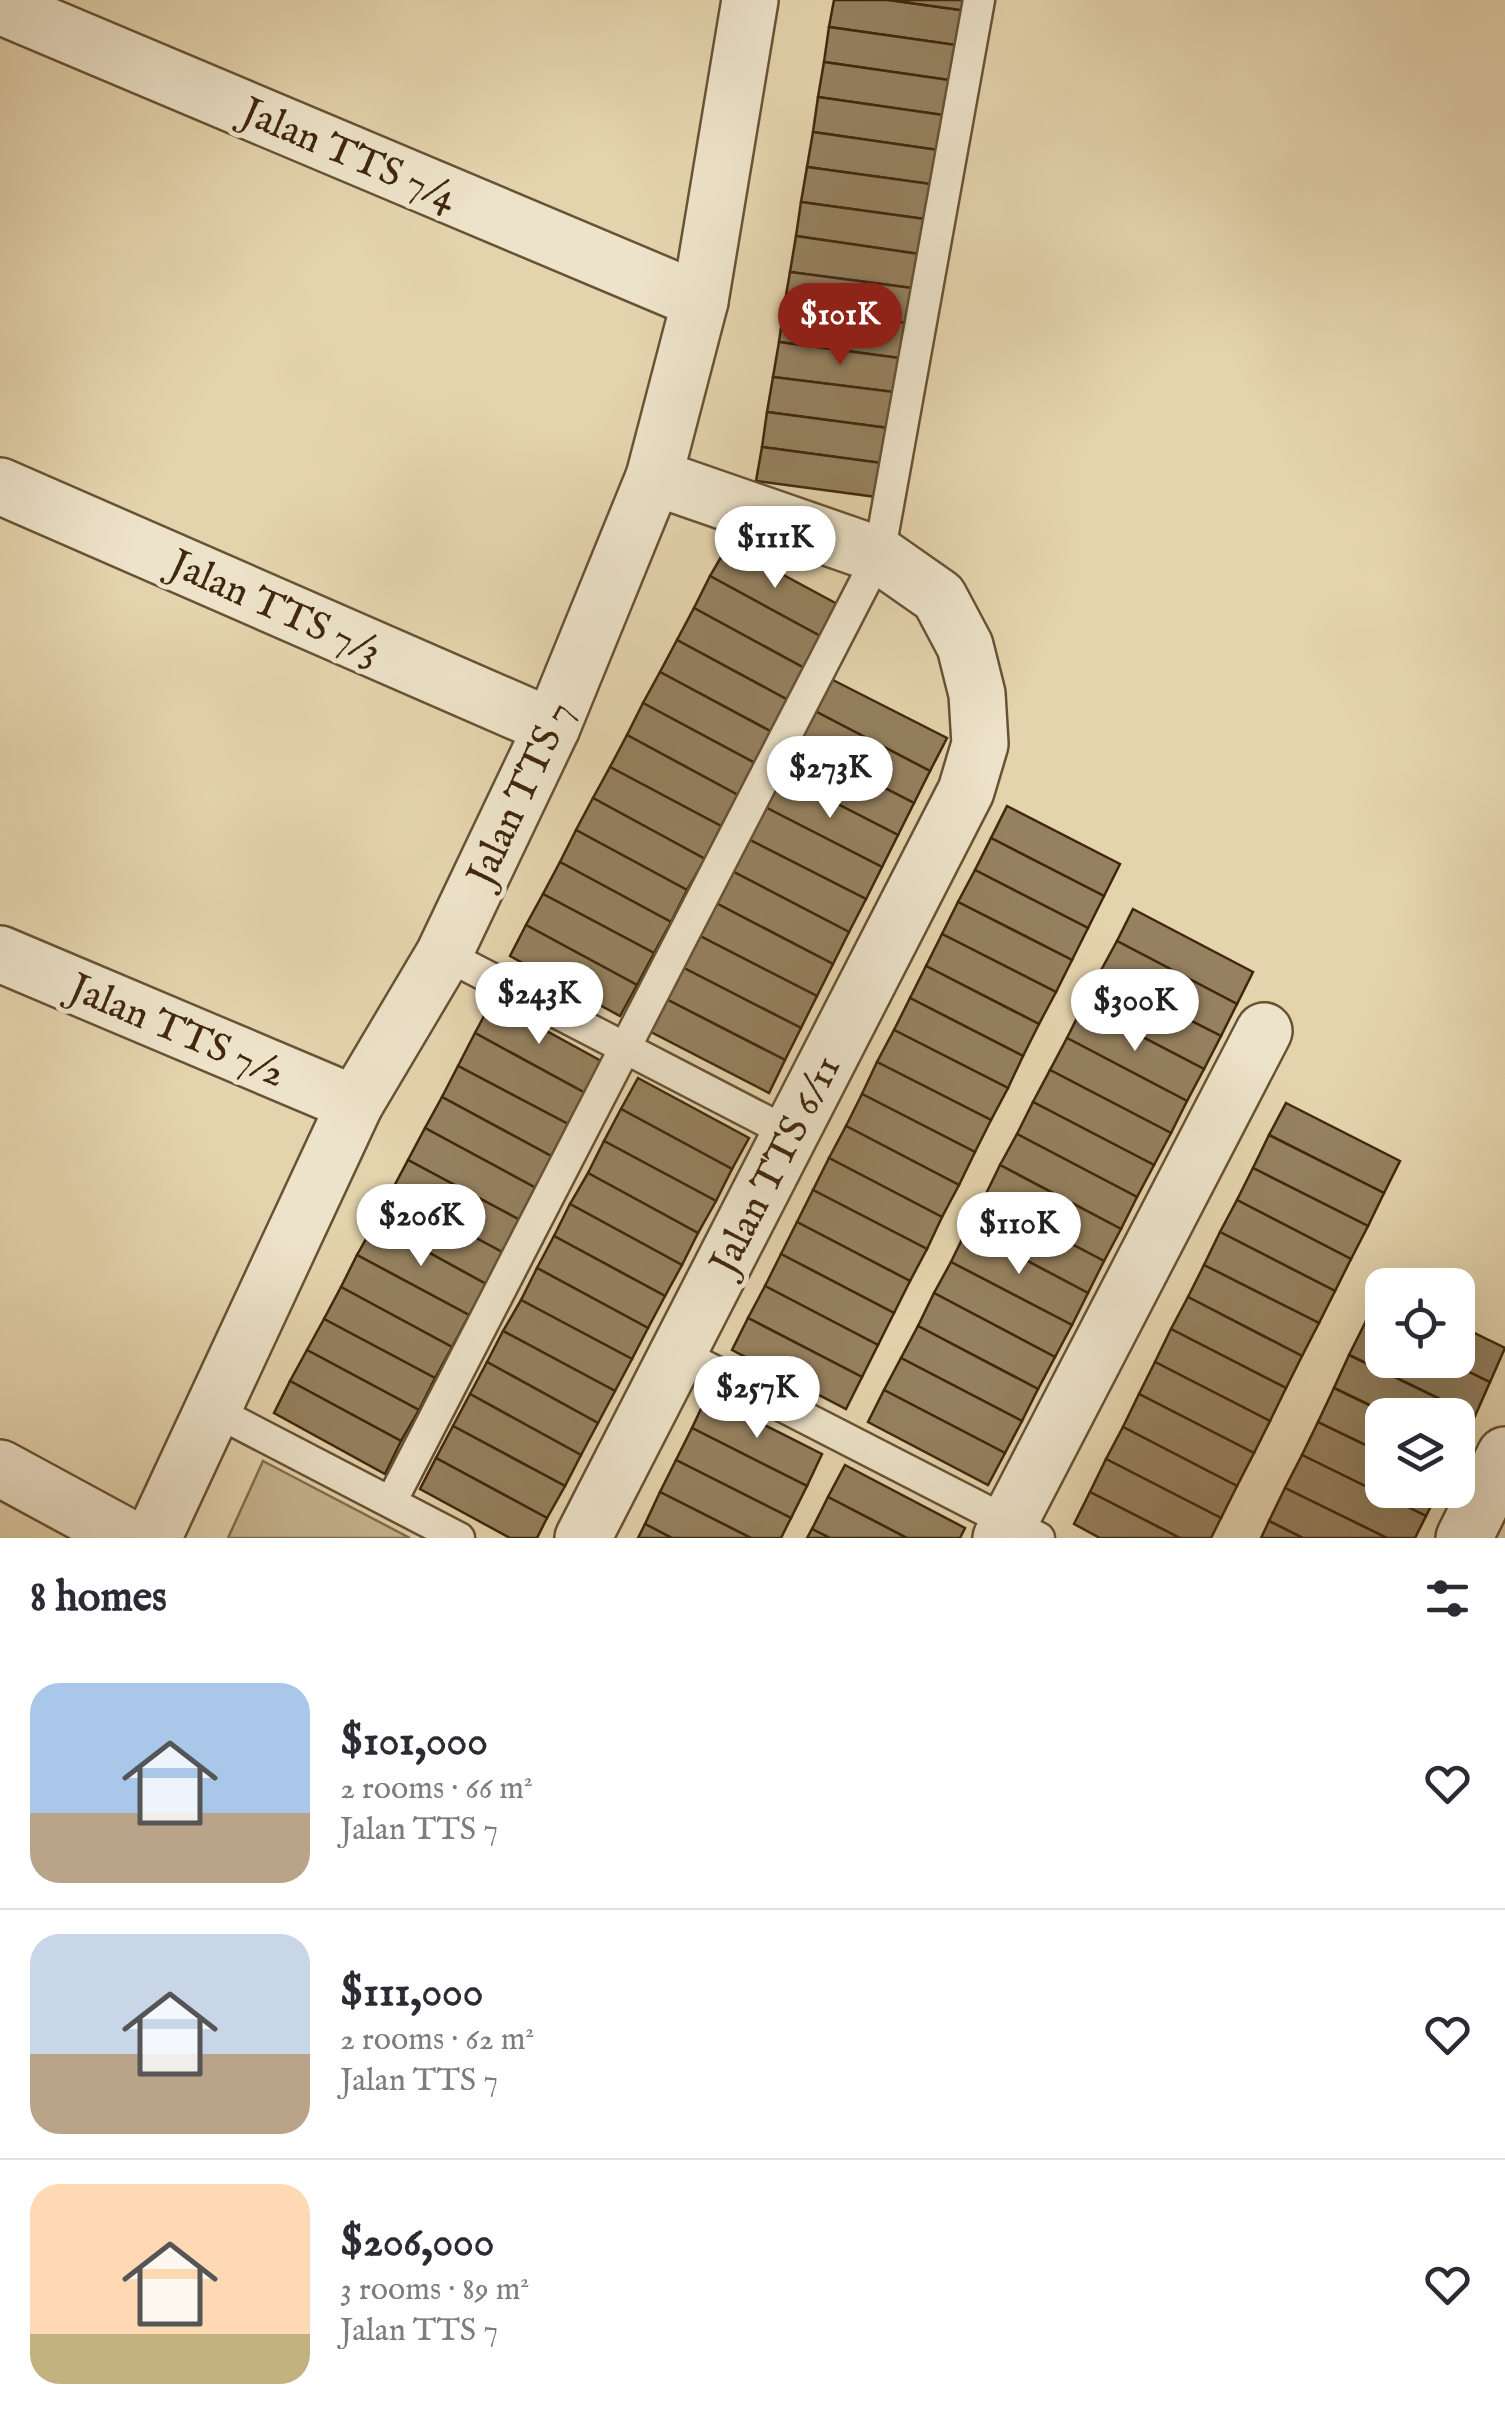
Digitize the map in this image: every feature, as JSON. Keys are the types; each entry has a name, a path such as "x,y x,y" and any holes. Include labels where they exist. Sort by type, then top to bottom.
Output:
{"street":[{"name":"Jalan TTS 7","path":"153,1538 356,1104 444,954 552,727 654,477 700,301 750,0"},
{"name":"Jalan TTS 7/4","path":"0,6 700,301"},
{"name":"Jalan TTS 6/11","path":"583,1538 966,791 980,744 978,694 966,646 938,598 879,554 654,477"},
{"name":"Jalan TTS 7/3","path":"0,486 552,727"},
{"name":"Jalan TTS 7/2","path":"0,954 356,1104"},
{"path":"1017,1532 1264,1031"},
{"path":"1464,1538 1505,1456"},
{"path":"0,1468 129,1538"}],"lane":[{"path":"391,1502 879,554 979,0"},
{"path":"444,954 789,1133"},
{"path":"679,1353 1017,1532"},
{"path":"211,1409 459,1538"}],"shaded area":[{"path":"263,1461 410,1538 228,1538"}],"building":[{"path":"834,0 889,0 968,11 963,46 829,27"},
{"path":"889,0 970,0 968,11"},
{"path":"829,27 963,46 956,81 824,62"},
{"path":"824,62 956,81 950,116 818,97"},
{"path":"818,97 950,116 945,151 813,132"},
{"path":"813,132 945,151 938,185 807,167"},
{"path":"807,167 938,185 932,220 801,202"},
{"path":"801,202 932,220 926,255 796,236"},
{"path":"796,236 926,255 920,289 790,272"},
{"path":"790,272 920,289 914,324 784,307"},
{"path":"784,307 914,324 907,359 779,342"},
{"path":"779,342 907,359 902,393 773,377"},
{"path":"773,377 902,393 896,429 767,412"},
{"path":"767,412 896,429 889,464 762,447"},
{"path":"762,447 889,464 884,498 756,481"},
{"path":"728,545 839,605 822,637 710,576"},
{"path":"710,576 822,637 806,669 694,608"},
{"path":"694,608 806,669 788,700 677,640"},
{"path":"677,640 788,700 772,732 660,672"},
{"path":"660,672 772,732 755,763 643,703"},
{"path":"827,677 947,738 930,771 811,709"},
{"path":"643,703 755,763 738,795 627,735"},
{"path":"811,709 930,771 914,803 795,742"},
{"path":"627,735 738,795 721,826 610,767"},
{"path":"795,742 914,803 898,835 779,774"},
{"path":"610,767 721,826 705,859 593,798"},
{"path":"779,774 898,835 882,867 763,806"},
{"path":"593,798 705,859 687,890 576,830"},
{"path":"763,806 882,867 866,899 746,838"},
{"path":"1007,806 1120,864 1104,896 991,838"},
{"path":"576,830 687,890 671,922 560,862"},
{"path":"746,838 866,899 849,932 730,870"},
{"path":"991,838 1104,896 1088,928 975,870"},
{"path":"560,862 671,922 654,953 543,894"},
{"path":"730,870 849,932 833,964 714,902"},
{"path":"975,870 1088,928 1072,960 958,902"},
{"path":"543,894 654,953 637,985 526,925"},
{"path":"714,902 833,964 817,996 698,935"},
{"path":"958,902 1072,960 1056,992 942,934"},
{"path":"1133,909 1253,972 1237,1004 1117,941"},
{"path":"526,925 637,985 620,1016 510,956"},
{"path":"942,934 1056,992 1039,1024 926,966"},
{"path":"698,935 817,996 801,1028 682,967"},
{"path":"1117,941 1237,1004 1221,1036 1099,974"},
{"path":"926,966 1039,1024 1023,1056 910,998"},
{"path":"682,967 801,1028 785,1060 666,999"},
{"path":"1099,974 1221,1036 1204,1069 1083,1006"},
{"path":"910,998 1023,1056 1008,1088 894,1030"},
{"path":"666,999 785,1060 769,1093 649,1031"},
{"path":"492,1001 603,1062 587,1094 475,1033"},
{"path":"1083,1006 1204,1069 1187,1101 1067,1038"},
{"path":"894,1030 1008,1088 991,1120 877,1062"},
{"path":"475,1033 587,1094 570,1125 458,1066"},
{"path":"1067,1038 1187,1101 1171,1133 1050,1070"},
{"path":"877,1062 991,1120 975,1152 862,1094"},
{"path":"458,1066 570,1125 553,1157 442,1097"},
{"path":"1050,1070 1171,1133 1154,1165 1033,1102"},
{"path":"638,1078 749,1138 732,1169 621,1109"},
{"path":"862,1094 975,1152 959,1185 846,1126"},
{"path":"442,1097 553,1157 536,1188 425,1128"},
{"path":"1033,1102 1154,1165 1137,1197 1017,1134"},
{"path":"1286,1103 1400,1161 1384,1193 1269,1135"},
{"path":"621,1109 732,1169 716,1201 604,1141"},
{"path":"846,1126 959,1185 942,1217 829,1158"},
{"path":"425,1128 536,1188 520,1220 408,1160"},
{"path":"1017,1134 1137,1197 1121,1229 1000,1165"},
{"path":"1269,1135 1384,1193 1368,1226 1253,1168"},
{"path":"604,1141 716,1201 698,1233 588,1173"},
{"path":"829,1158 942,1217 927,1249 813,1190"},
{"path":"408,1160 520,1220 502,1252 391,1192"},
{"path":"1000,1165 1121,1229 1104,1261 984,1198"},
{"path":"1253,1168 1368,1226 1351,1259 1237,1200"},
{"path":"588,1173 698,1233 682,1265 570,1204"},
{"path":"813,1190 927,1249 910,1281 797,1222"},
{"path":"391,1192 502,1252 486,1284 375,1223"},
{"path":"984,1198 1104,1261 1088,1293 967,1229"},
{"path":"1237,1200 1351,1259 1335,1291 1220,1232"},
{"path":"570,1204 682,1265 665,1296 554,1236"},
{"path":"797,1222 910,1281 894,1313 781,1254"},
{"path":"375,1223 486,1284 469,1315 357,1255"},
{"path":"967,1229 1088,1293 1072,1325 951,1262"},
{"path":"1220,1232 1335,1291 1319,1323 1204,1265"},
{"path":"554,1236 665,1296 648,1328 537,1268"},
{"path":"781,1254 894,1313 878,1345 765,1286"},
{"path":"357,1255 469,1315 452,1347 341,1287"},
{"path":"951,1262 1072,1325 1055,1357 934,1293"},
{"path":"1204,1265 1319,1323 1302,1356 1188,1297"},
{"path":"537,1268 648,1328 632,1359 521,1300"},
{"path":"765,1286 878,1345 862,1377 748,1318"},
{"path":"341,1287 452,1347 435,1378 324,1319"},
{"path":"934,1293 1055,1357 1038,1389 918,1326"},
{"path":"1188,1297 1302,1356 1286,1388 1171,1329"},
{"path":"521,1300 632,1359 615,1391 503,1331"},
{"path":"748,1318 862,1377 846,1409 732,1350"},
{"path":"324,1319 435,1378 419,1410 307,1350"},
{"path":"1365,1323 1365,1363 1349,1355"},
{"path":"918,1326 1038,1389 1022,1421 901,1358"},
{"path":"1171,1329 1286,1388 1270,1421 1155,1362"},
{"path":"503,1331 615,1391 598,1423 487,1362"},
{"path":"1475,1333 1505,1348 1490,1382 1475,1375"},
{"path":"307,1350 419,1410 401,1441 290,1381"},
{"path":"1349,1355 1365,1363 1365,1378 1397,1378 1438,1398 1365,1398 1365,1403 1334,1388"},
{"path":"901,1358 1022,1421 1005,1453 884,1390"},
{"path":"487,1362 598,1423 581,1455 470,1394"},
{"path":"1155,1362 1270,1421 1254,1453 1139,1394"},
{"path":"1475,1375 1490,1382 1475,1416 1475,1398 1438,1398 1397,1378 1475,1378"},
{"path":"290,1381 401,1441 385,1474 274,1413"},
{"path":"1334,1388 1365,1403 1365,1445 1318,1422"},
{"path":"884,1390 1005,1453 988,1485 868,1422"},
{"path":"470,1394 581,1455 565,1486 453,1426"},
{"path":"1139,1394 1254,1453 1237,1486 1123,1427"},
{"path":"707,1396 822,1454 807,1486 692,1428"},
{"path":"1318,1422 1365,1445 1365,1486 1302,1455"},
{"path":"453,1426 565,1486 547,1518 436,1458"},
{"path":"1123,1427 1237,1486 1221,1518 1106,1459"},
{"path":"692,1428 807,1486 791,1518 676,1460"},
{"path":"1302,1455 1365,1486 1365,1508 1410,1508 1426,1516 1415,1538 1387,1538 1285,1488"},
{"path":"436,1458 547,1518 537,1538 510,1538 420,1489"},
{"path":"1106,1459 1221,1518 1211,1538 1180,1538 1090,1492"},
{"path":"676,1460 791,1518 781,1538 751,1538 660,1492"},
{"path":"845,1465 965,1528 960,1538 907,1538 828,1497"},
{"path":"1285,1488 1387,1538 1303,1538 1269,1521"},
{"path":"660,1492 751,1538 672,1538 645,1524"},
{"path":"1090,1492 1180,1538 1100,1538 1074,1524"},
{"path":"828,1497 907,1538 830,1538 812,1529"},
{"path":"1410,1508 1430,1508 1426,1516"},
{"path":"1269,1521 1303,1538 1261,1538"},
{"path":"645,1524 672,1538 638,1538"},
{"path":"812,1529 830,1538 807,1538"}]}
